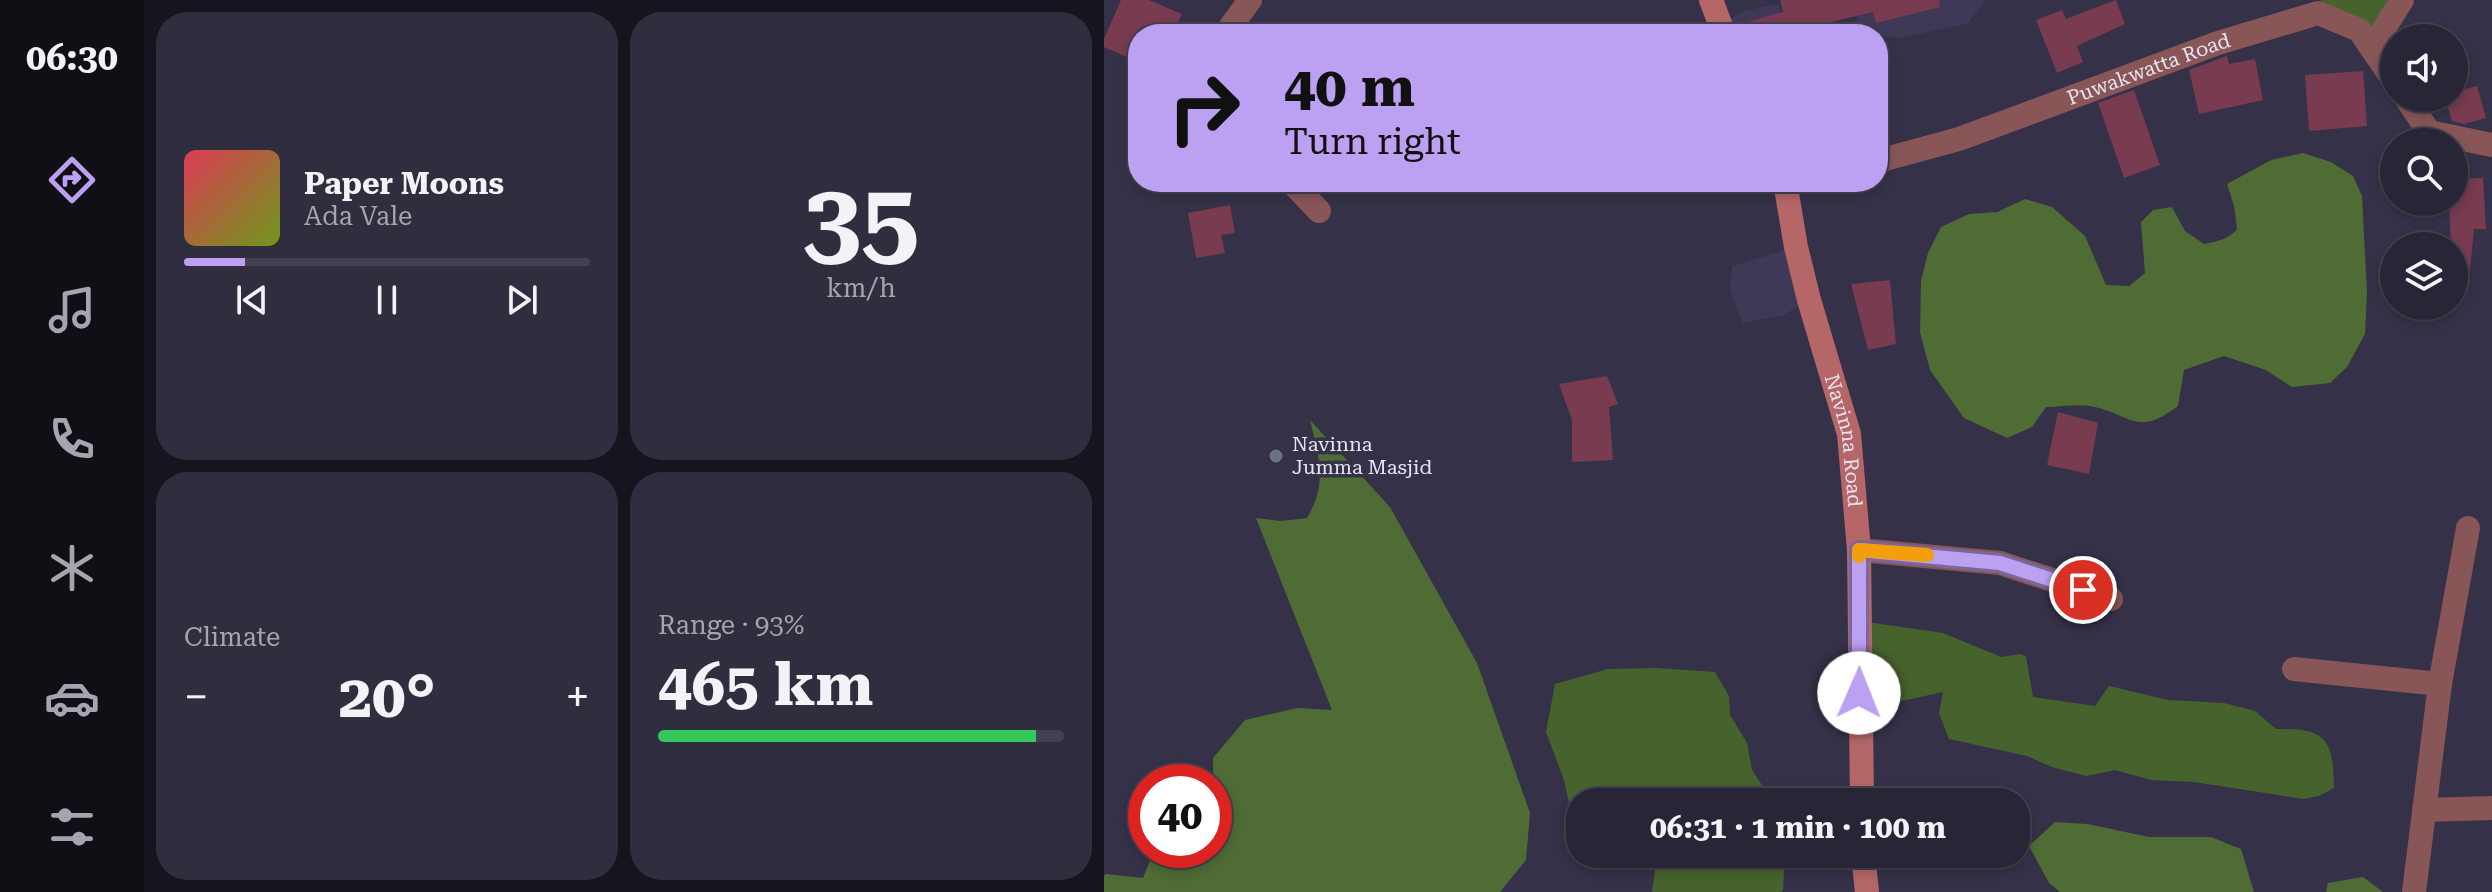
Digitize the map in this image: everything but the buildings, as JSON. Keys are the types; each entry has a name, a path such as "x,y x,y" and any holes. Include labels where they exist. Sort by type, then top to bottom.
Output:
{"street":[{"path":"1232,24 1250,0"},
{"path":"1711,0 1720,24"},
{"path":"2372,48 2402,0"},
{"name":"Puwakwatta Road","path":"1888,158 1959,139 2218,43 2318,13 2359,30 2380,60"},
{"path":"2415,112 2429,132 2492,145"},
{"path":"1301,192 1319,211"},
{"name":"Navinna Road","path":"1791,192 1796,247 1849,434 1859,550 1862,788"},
{"path":"2414,892 2440,684 2468,528"},
{"path":"1859,550 2000,563 2111,599"},
{"path":"2294,669 2440,684"},
{"path":"2424,810 2492,808"},
{"path":"1864,868 1867,892"}],"shaded area":[{"path":"1858,0 1986,0 1968,23 1902,38 1888,37 1888,24 1856,24"},
{"path":"1774,4 1779,6 1785,24 1720,24 1746,11"},
{"path":"1796,247 1809,300 1784,315 1742,323 1730,289 1732,266"}],"green space":[{"path":"2321,0 2402,0 2387,24 2380,24 2380,35 2372,48 2318,13"},
{"path":"2303,153 2331,162 2353,176 2362,196 2367,294 2365,334 2347,367 2330,383 2292,387 2266,370 2224,356 2184,370 2178,406 2152,421 2134,421 2090,406 2046,407 2032,427 2007,438 1964,418 1930,370 1920,332 1921,281 1928,253 1941,227 1969,214 1997,212 2025,199 2052,207 2085,236 2106,285 2129,286 2145,273 2141,222 2153,210 2172,207 2185,231 2204,244 2222,240 2237,229 2227,184 2271,160"},
{"path":"1310,420 1390,507 1477,663 1530,813 1526,860 1500,892 1104,892 1106,874 1143,878 1147,868 1232,868 1232,764 1213,764 1213,758 1245,720 1297,708 1332,710 1256,518 1281,521 1307,518 1318,493 1319,459"},
{"path":"1860,621 1943,633 2001,657 2021,654 2026,657 2033,697 2095,706 2109,686 2168,700 2224,703 2255,711 2276,729 2306,731 2324,740 2332,758 2334,788 2304,799 2194,782 2151,780 2115,770 2086,776 2027,756 1949,739 1939,713 1943,692 1902,701 1859,693"},
{"path":"1608,669 1715,672 1729,696 1730,715 1747,743 1752,770 1764,788 1566,789 1546,732 1555,684"},
{"path":"2055,822 2088,824 2149,837 2211,837 2241,849 2254,892 2060,892 2049,883 2030,845"},
{"path":"1655,868 1784,868 1781,892 1652,892"},
{"path":"2363,877 2383,892 2326,892 2328,883"}],"slow traffic":[{"path":"1859,556 1859,550 1927,555"}],"place":[{"name":"Navinna Jumma Masjid","path":"1276,456"}],"route":[{"path":"1859,693 1859,550 2000,563 2083,590"}]}
